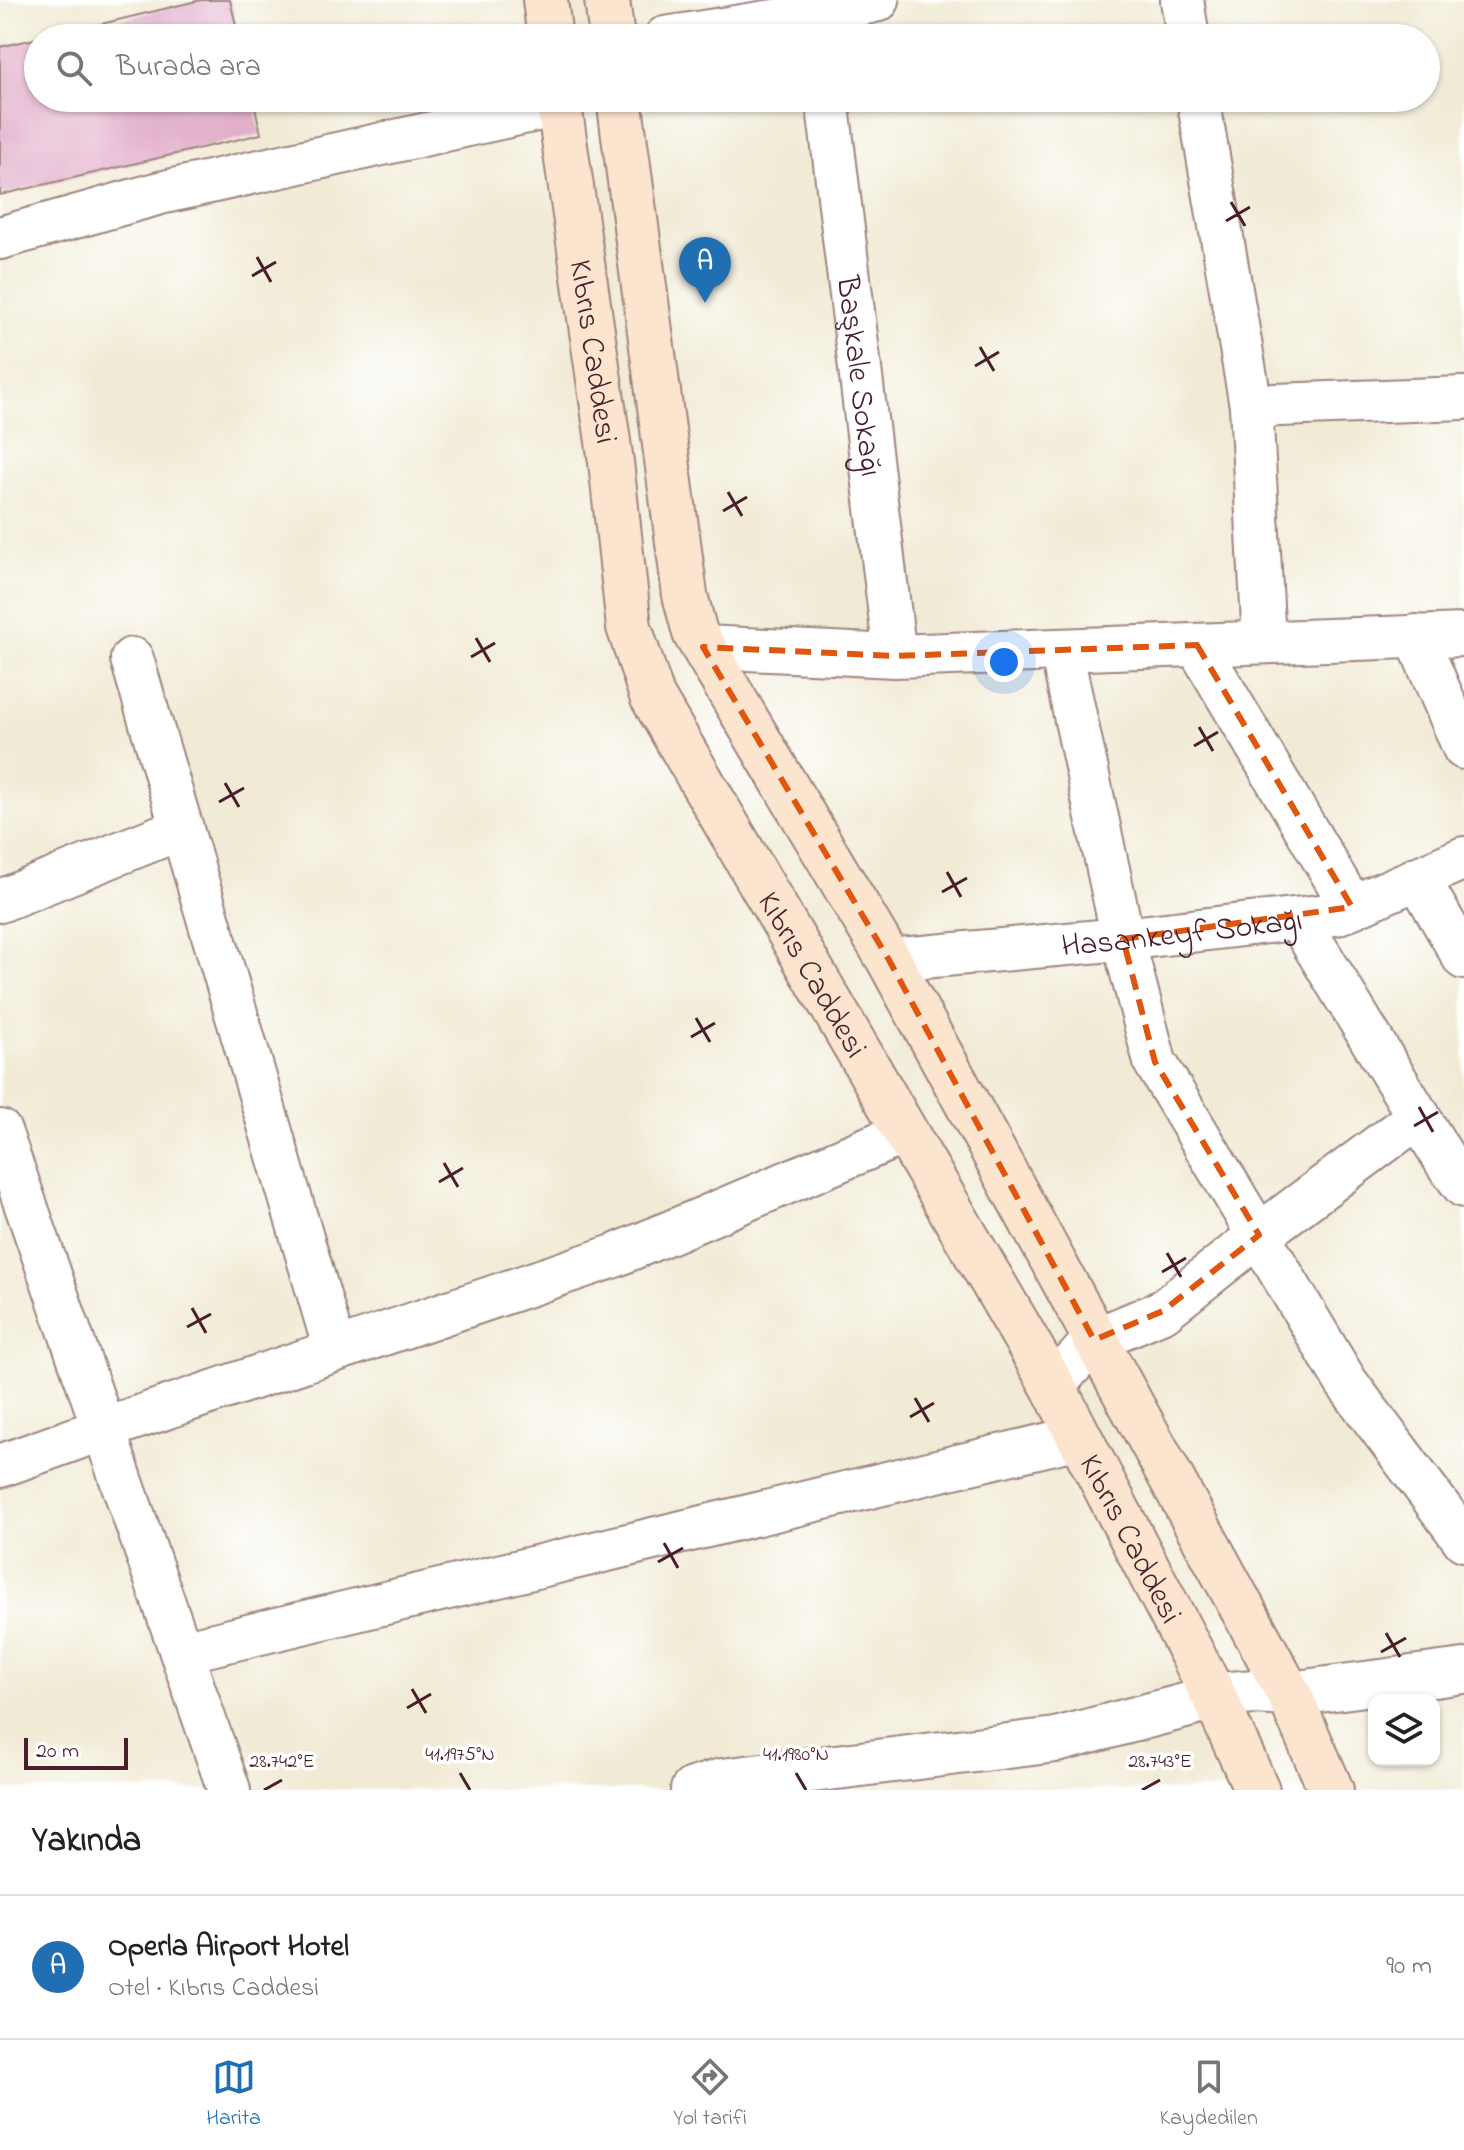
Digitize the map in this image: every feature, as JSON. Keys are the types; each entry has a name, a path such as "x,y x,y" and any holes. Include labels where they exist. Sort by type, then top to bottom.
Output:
{"main road":[{"path":"545,0 548,24"},
{"path":"607,0 610,24"},
{"name":"Kıbrıs Caddesi","path":"563,112 609,447 629,627 652,696 1053,1386 1215,1698 1257,1790"},
{"path":"621,112 685,595 695,633 889,960 1289,1694 1331,1790"}],"street":[{"path":"768,24 819,17 878,0"},
{"path":"1182,0 1186,24"},
{"path":"0,238 160,193 509,112"},
{"name":"Başkale Sokağı","path":"829,112 895,656"},
{"path":"1200,112 1251,406 1264,642"},
{"path":"1251,406 1464,398"},
{"path":"703,647 895,656 1464,635"},
{"path":"1416,636 1464,748"},
{"path":"1197,645 1352,907"},
{"path":"1061,650 1123,939 1155,1062 1346,1382 1464,1540"},
{"path":"132,659 335,1350"},
{"path":"0,901 182,828"},
{"name":"Hasankeyf Sokağı","path":"889,960 1123,939 1336,914 1464,858"},
{"path":"1418,878 1464,958"},
{"path":"1298,919 1464,1186"},
{"path":"1053,1386 1094,1340 1163,1311 1419,1116"},
{"path":"0,1131 229,1790"},
{"path":"0,1466 614,1256 904,1133"},
{"path":"181,1652 1079,1437"},
{"path":"693,1790 722,1781 1056,1740 1215,1698 1254,1692 1289,1694 1464,1671"}],"highlighted area":[{"path":"1197,645 1352,907 1123,939 1155,1062 1259,1235 1163,1311 1094,1340 889,960 703,647 895,656"}],"building":[{"path":"201,0 230,0 236,24 101,24"},
{"path":"24,41 24,112 256,112 261,134 0,195 0,47"}],"place":[{"name":"Operla Airport Hotel","path":"705,303"}]}
